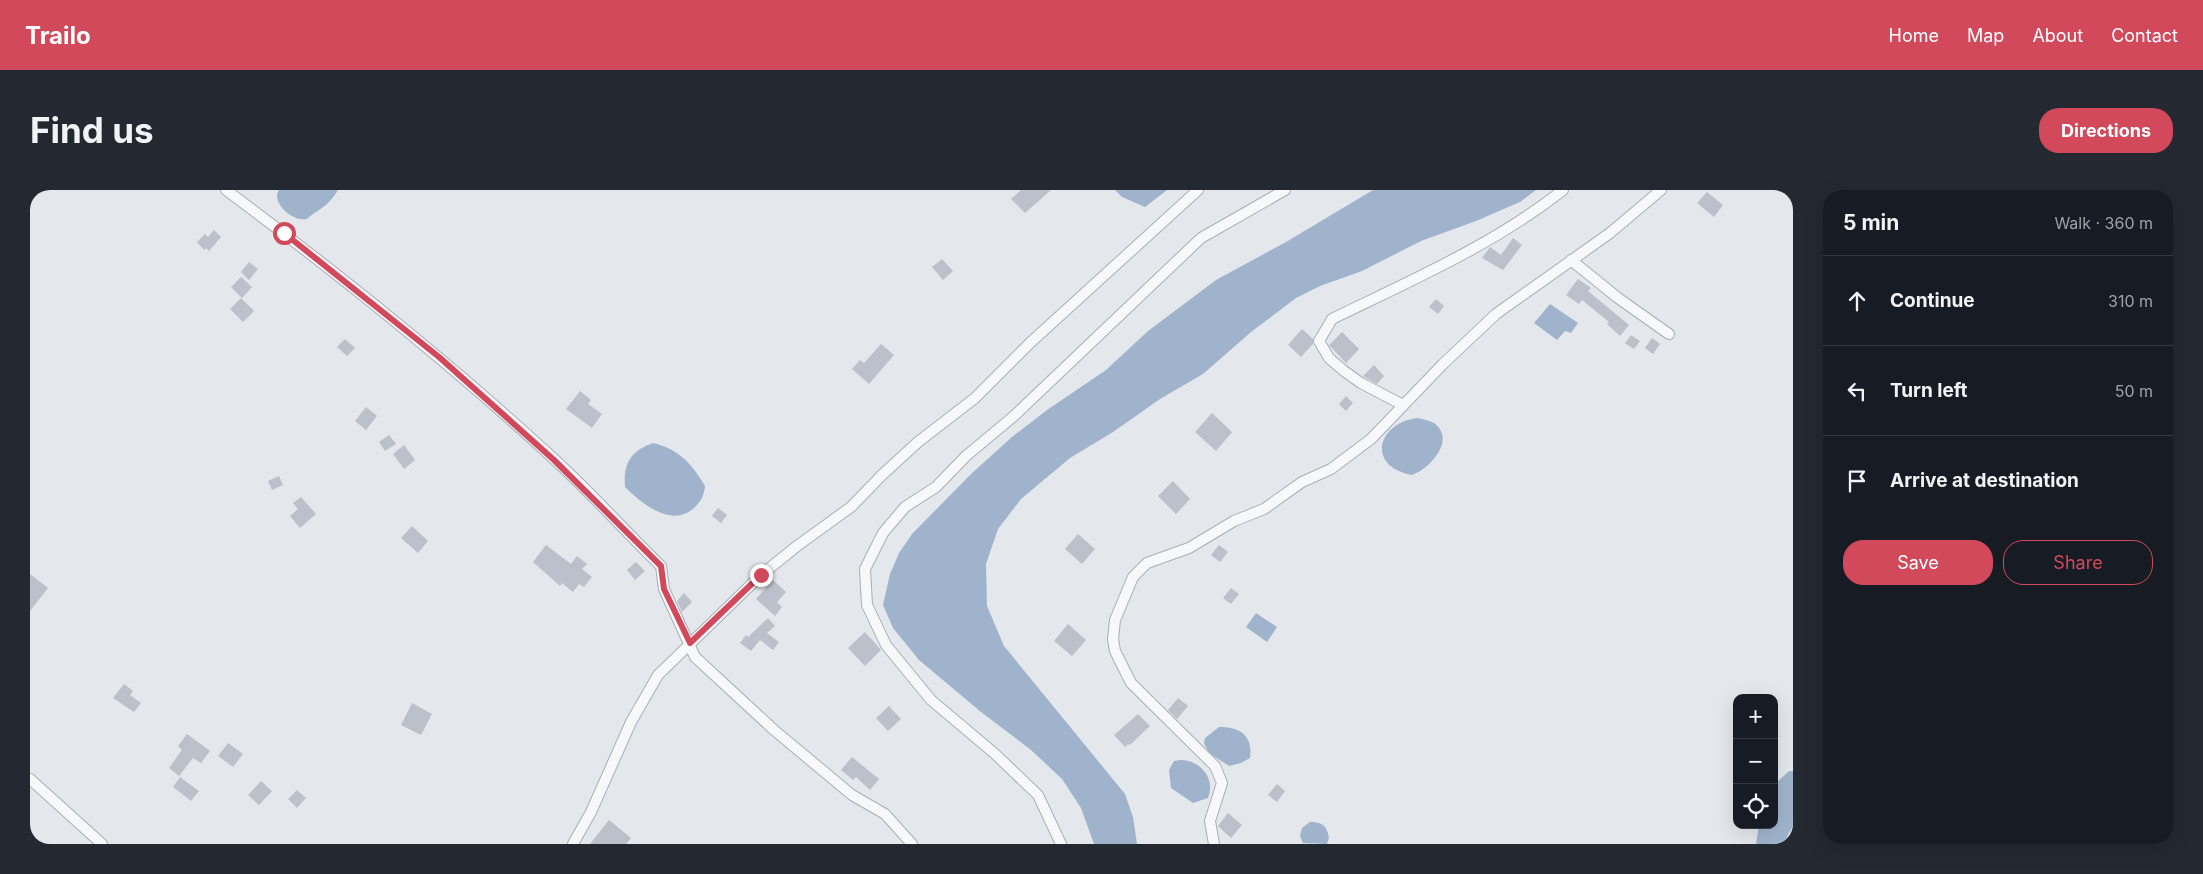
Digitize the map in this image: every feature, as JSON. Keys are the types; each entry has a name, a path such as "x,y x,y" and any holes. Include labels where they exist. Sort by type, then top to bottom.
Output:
{"street":[{"path":"226,190 306,250 439,357 554,460 661,566 664,589 696,657 774,730 852,795 885,814 912,844"},
{"path":"573,844 591,812 631,722 658,675 761,575 851,507 911,449 975,398 1031,342 1198,190"},
{"path":"1060,844 1038,795 994,753 932,700 886,645 867,605 865,569 883,533 905,507 936,487 966,456 1014,416 1200,238 1285,190"},
{"path":"1403,404 1361,383 1328,358 1319,341 1332,319 1488,242 1527,218 1563,190"},
{"path":"1214,844 1210,822 1222,783 1215,766 1131,683 1115,651 1113,639 1115,620 1123,596 1133,577 1147,563 1190,548 1234,521 1264,509 1302,482 1332,469 1371,439 1403,404 1496,314 1610,233 1661,190"},
{"path":"1571,260 1618,298 1670,334"},
{"path":"30,779 102,844"}],"water":[{"path":"279,190 338,190 333,198 324,206 308,218 301,219 290,215 280,206 277,195"},
{"path":"1115,190 1167,190 1145,207 1122,197"},
{"path":"1373,190 1536,190 1520,202 1476,221 1421,241 1362,271 1320,286 1296,298 1251,332 1203,374 1160,399 1113,432 1070,458 1021,499 998,529 986,564 987,606 1004,646 1125,794 1133,817 1137,844 1094,844 1081,808 1062,779 1031,750 981,712 919,660 893,628 883,605 890,574 899,553 912,534 971,474 1012,437 1047,410 1106,370 1148,331 1216,280 1286,242"},
{"path":"1550,304 1578,323 1571,333 1565,331 1557,340 1534,323"},
{"path":"1418,418 1434,423 1443,437 1438,453 1426,467 1412,475 1397,470 1387,463 1382,445 1386,435 1394,427 1404,421"},
{"path":"653,443 670,449 684,458 705,486 699,502 686,513 677,516 658,512 625,487 625,471 630,459 639,450"},
{"path":"1256,613 1277,627 1267,642 1246,627"},
{"path":"1219,727 1226,727 1244,734 1249,743 1250,758 1229,766 1209,753 1204,743 1205,738"},
{"path":"1180,760 1194,763 1208,777 1210,791 1208,798 1193,803 1171,788 1169,770 1174,761"},
{"path":"1789,771 1793,771 1793,826 1787,837 1788,844 1756,844 1758,829 1778,829 1778,781"},
{"path":"1310,822 1321,824 1326,828 1329,838 1327,844 1303,843 1300,836 1302,828"}],"building":[{"path":"1021,190 1051,190 1025,213 1011,199"},
{"path":"1707,192 1723,205 1714,217 1697,203"},
{"path":"214,230 221,237 209,251 206,248 204,250 197,242 205,234 208,237"},
{"path":"1513,238 1522,245 1503,270 1482,258 1490,247 1501,255"},
{"path":"942,259 953,271 943,280 932,267"},
{"path":"249,262 258,269 249,280 241,272"},
{"path":"241,277 252,287 242,298 231,287"},
{"path":"1578,279 1591,288 1588,291 1629,325 1620,336 1607,324 1609,322 1582,300 1579,304 1566,295"},
{"path":"241,298 254,311 243,322 230,309"},
{"path":"1436,299 1444,306 1438,314 1429,307"},
{"path":"1302,329 1313,339 1313,344 1301,357 1288,345"},
{"path":"1342,332 1359,349 1346,363 1329,345"},
{"path":"1631,335 1640,341 1634,349 1625,343"},
{"path":"1652,338 1660,344 1653,354 1645,348"},
{"path":"345,339 355,348 347,356 337,347"},
{"path":"881,344 894,355 869,384 852,369 860,360 864,363"},
{"path":"1374,365 1384,376 1377,384 1363,376"},
{"path":"580,391 591,400 588,404 602,414 592,428 566,409"},
{"path":"1346,396 1353,403 1346,411 1339,404"},
{"path":"366,407 377,416 366,430 355,421"},
{"path":"1212,413 1232,432 1216,451 1195,432"},
{"path":"389,435 396,444 385,451 379,442"},
{"path":"404,445 415,460 404,469 393,454"},
{"path":"279,476 283,485 272,490 268,481"},
{"path":"1173,481 1190,499 1176,514 1158,496"},
{"path":"301,497 316,514 300,528 290,516 298,509 293,503"},
{"path":"718,508 727,515 721,523 712,516"},
{"path":"412,526 428,541 418,553 401,538"},
{"path":"1078,534 1095,549 1082,564 1065,549"},
{"path":"546,545 571,564 577,556 587,564 582,569 592,577 584,587 579,584 573,592 562,583 560,586 533,562"},
{"path":"1219,545 1228,552 1220,562 1211,555"},
{"path":"636,562 645,571 635,580 627,570"},
{"path":"30,574 48,588 30,611"},
{"path":"773,580 786,592 777,602 782,607 775,616 756,599"},
{"path":"1231,588 1239,594 1231,604 1223,598"},
{"path":"684,593 692,602 682,612 677,601"},
{"path":"768,618 775,626 767,633 779,642 773,650 760,640 751,651 740,643 746,635 748,637"},
{"path":"1068,624 1086,640 1072,656 1054,641"},
{"path":"865,632 881,650 865,666 848,648"},
{"path":"124,684 133,691 130,695 141,703 134,712 113,698"},
{"path":"1178,698 1188,706 1177,719 1168,710"},
{"path":"412,703 432,714 421,735 401,725"},
{"path":"889,706 901,719 888,731 876,718"},
{"path":"1138,714 1150,726 1130,745 1128,744 1125,747 1114,735"},
{"path":"187,734 210,751 201,763 193,758 179,776 169,768 182,750 178,746"},
{"path":"228,743 243,754 233,767 218,756"},
{"path":"852,757 879,779 870,790 856,777 853,780 841,770"},
{"path":"180,777 199,791 191,801 173,787"},
{"path":"261,781 272,791 259,805 248,795"},
{"path":"1277,784 1285,791 1277,802 1268,795"},
{"path":"297,790 306,798 297,808 288,799"},
{"path":"1228,813 1242,825 1231,838 1218,826"},
{"path":"609,820 631,838 626,844 590,844"}],"route":[{"path":"284,233 439,357 554,460 661,566 664,589 690,643 761,575"}]}
